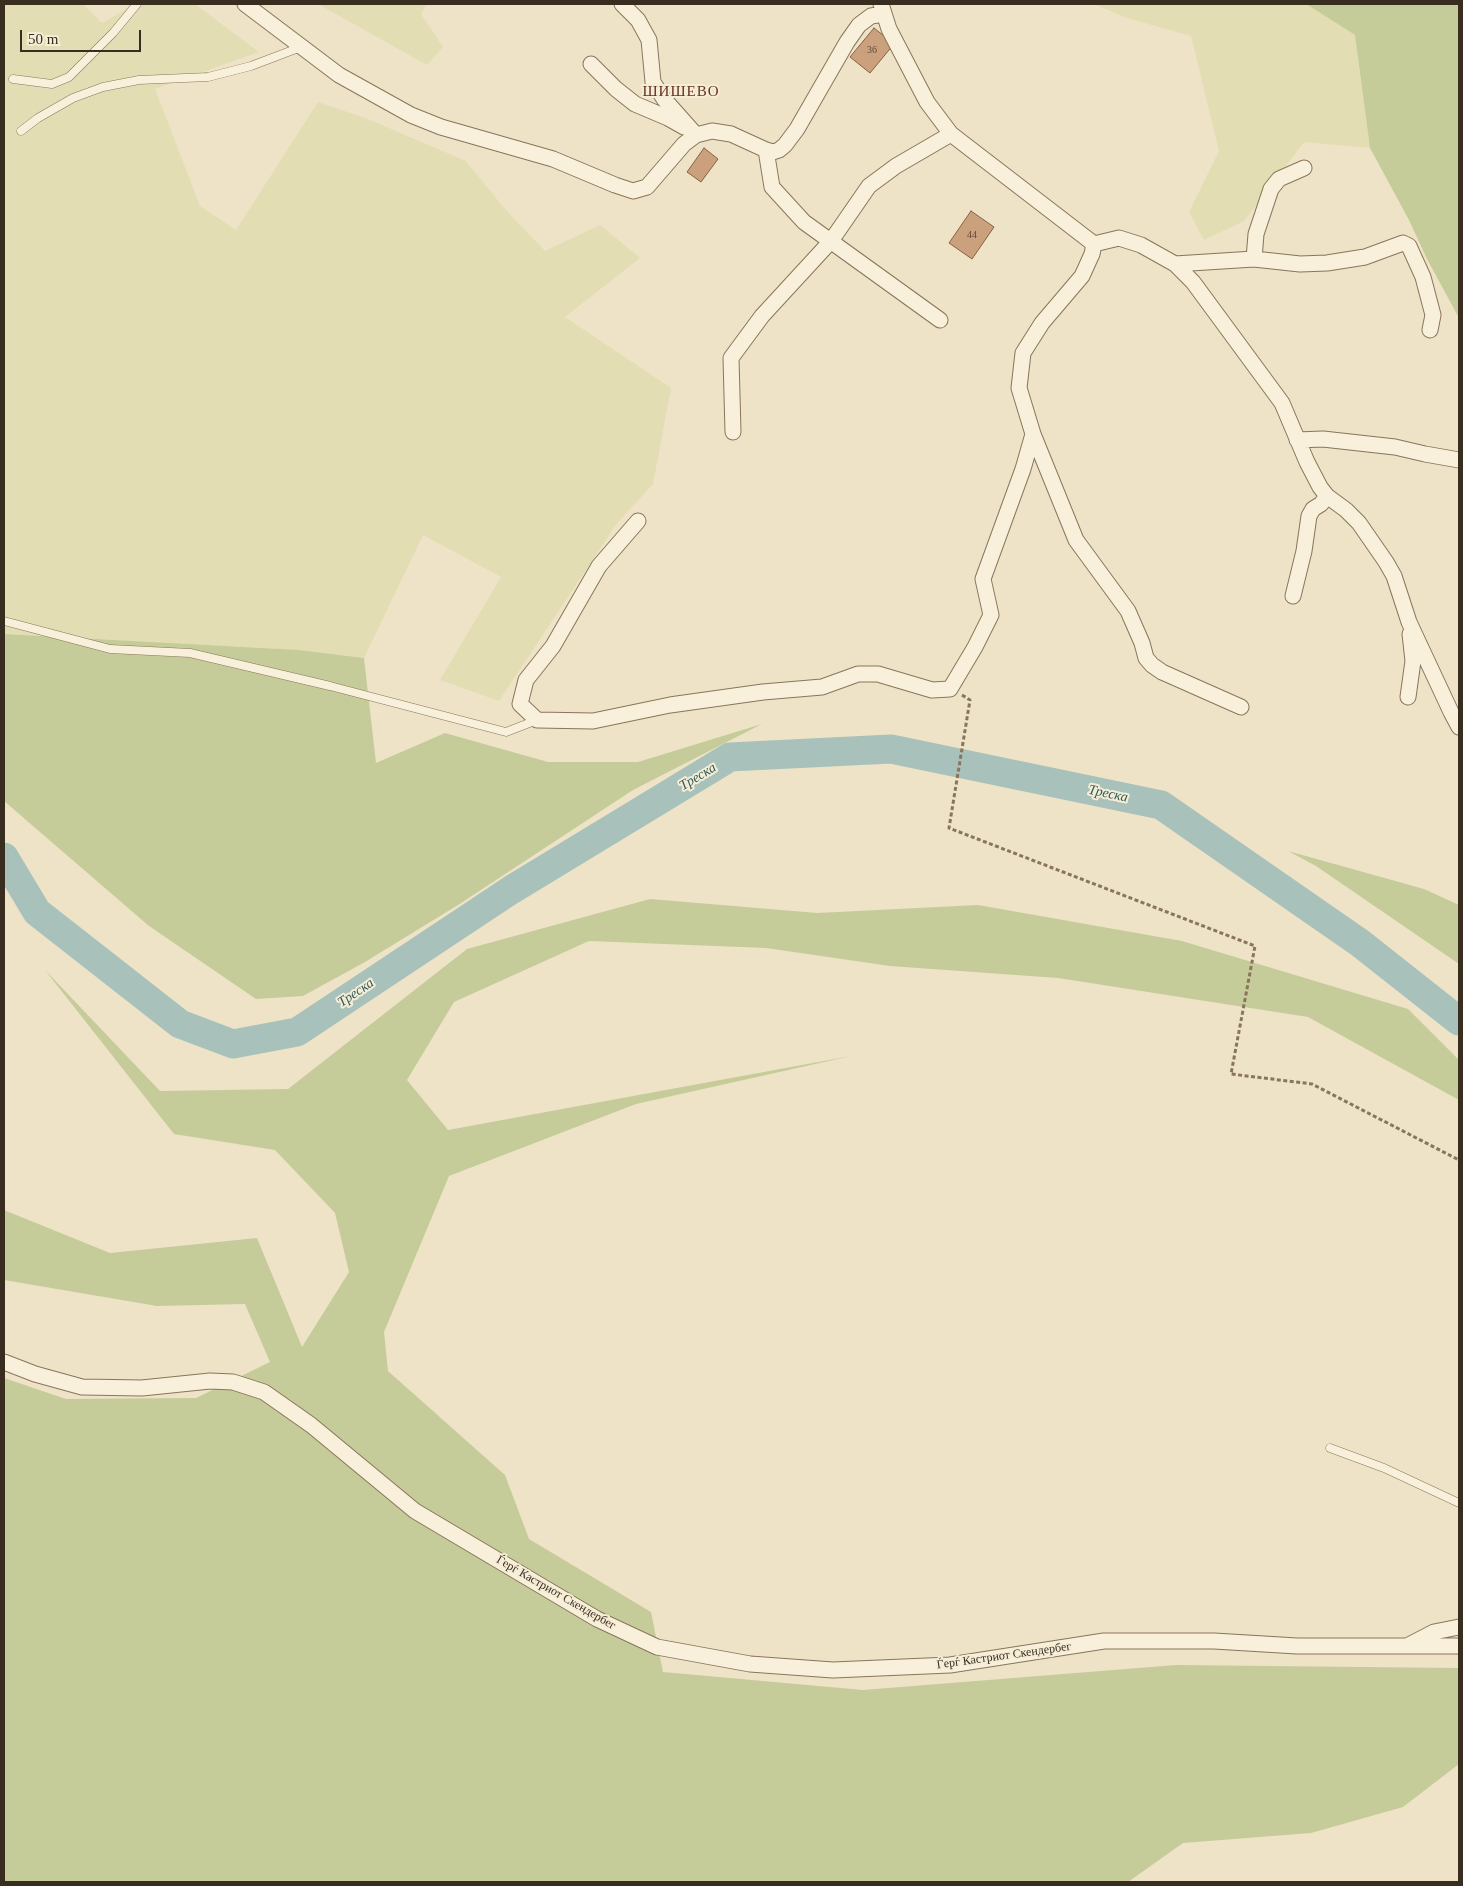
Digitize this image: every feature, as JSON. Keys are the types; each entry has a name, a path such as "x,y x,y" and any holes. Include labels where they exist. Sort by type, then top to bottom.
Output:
{"street":[{"path":"245,4 338,75 410,114 441,127 553,159 633,191 647,187 684,144 696,135 712,131 731,134 766,150 773,152 779,150 797,129 847,42 859,25 882,9 889,29 927,102 951,134 1094,244"},
{"path":"622,4 638,20 649,40 653,82 664,99 696,135"},
{"path":"591,64 616,89 635,104 668,118 696,135"},
{"path":"733,432 731,358 762,316 830,241 869,186 896,166 951,134"},
{"path":"766,150 772,187 804,222 940,320"},
{"path":"1254,259 1256,234 1271,189 1279,179 1304,168"},
{"path":"1094,244 1119,238 1141,245 1175,264 1192,282 1282,403 1315,480 1327,496 1346,510 1359,523 1386,562 1394,576 1409,622 1459,727"},
{"path":"1175,264 1254,259 1300,264 1327,263 1365,257 1403,243 1409,246 1423,276 1433,315 1430,330"},
{"path":"1094,244 1092,254 1082,276 1042,323 1023,353 1019,388 1033,434 1076,540 1128,611 1142,643 1146,658 1162,672 1242,707"},
{"path":"638,521 599,566 553,646 526,680 520,704 537,720 593,721 670,705 763,692 822,687 858,674 878,674 932,690 950,689 991,616 983,579 1023,469 1033,434"},
{"path":"1297,440 1323,439 1395,446 1459,460"},
{"path":"1293,596 1304,551 1309,516 1312,509 1321,504 1327,496"},
{"path":"1408,697 1413,661 1409,622"},
{"name":"Ѓерѓ Кастриот Скендербег","path":"4,1362 35,1374 82,1387 142,1388 210,1381 232,1382 264,1392 311,1425 415,1511 597,1619 657,1647 750,1664 833,1670 950,1665 1104,1641 1214,1641 1297,1646 1459,1646"},
{"path":"1407,1646 1434,1632 1459,1627"}],"lane":[{"path":"13,79 52,84 69,77 113,33 137,4"},
{"path":"20,131 38,118 73,98 104,87 139,80 208,77 251,66 302,47"},
{"path":"4,621 110,649 190,653 330,686 506,732 537,720"},
{"path":"1330,1448 1384,1468 1459,1503"}],"path":[{"path":"970,703 950,828 1255,946 1231,1074 1312,1084 1459,1160"}],"shaded area":[{"path":"4,4 83,4 102,23 135,4 195,4 259,52 155,89 200,206 236,230 318,102 368,119 466,161 504,208 545,251 600,225 640,258 565,317 671,388 653,484 617,523 499,701 440,680 501,577 423,535 364,658 299,650 4,634"},
{"path":"318,4 427,4 421,14 443,47 427,65"},
{"path":"1094,4 1306,4 1355,35 1370,148 1304,142 1244,221 1204,240 1189,212 1219,151 1191,36 1127,18"}],"green space":[{"path":"1306,4 1459,4 1459,318 1370,148 1355,35"},
{"path":"4,634 299,650 364,658 376,763 445,733 548,762 638,762 762,724 633,790 458,905 365,962 303,996 256,999 149,926 4,801"},
{"path":"1288,851 1424,889 1459,905 1459,964 1316,866"},
{"path":"650,899 817,913 978,905 1182,941 1408,1009 1459,1060 1459,1100 1308,1017 1058,978 890,966 766,948 589,941 454,1002 407,1080 448,1130 851,1056 636,1104 449,1176 384,1332 388,1371 505,1475 529,1539 651,1612 663,1672 863,1690 1176,1665 1459,1668 1459,1764 1403,1807 1311,1833 1183,1843 1128,1882 4,1882 4,1378 66,1399 196,1398 270,1362 245,1304 157,1306 4,1280 4,1210 110,1253 257,1238 302,1347 349,1272 335,1213 275,1150 174,1134 45,970 160,1091 288,1089 467,949"}],"building":[{"path":"874,28 894,44 870,73 850,57"},
{"path":"704,148 718,159 701,182 687,172"},
{"path":"971,211 994,227 972,259 949,243"}],"waterway":[{"name":"Треска","path":"4,857 37,912 180,1024 233,1044 297,1032 511,890 730,757 891,749 1161,805 1360,943 1459,1021"}],"district":[{"name":"ШИШЕВО","path":"681,92"}]}
